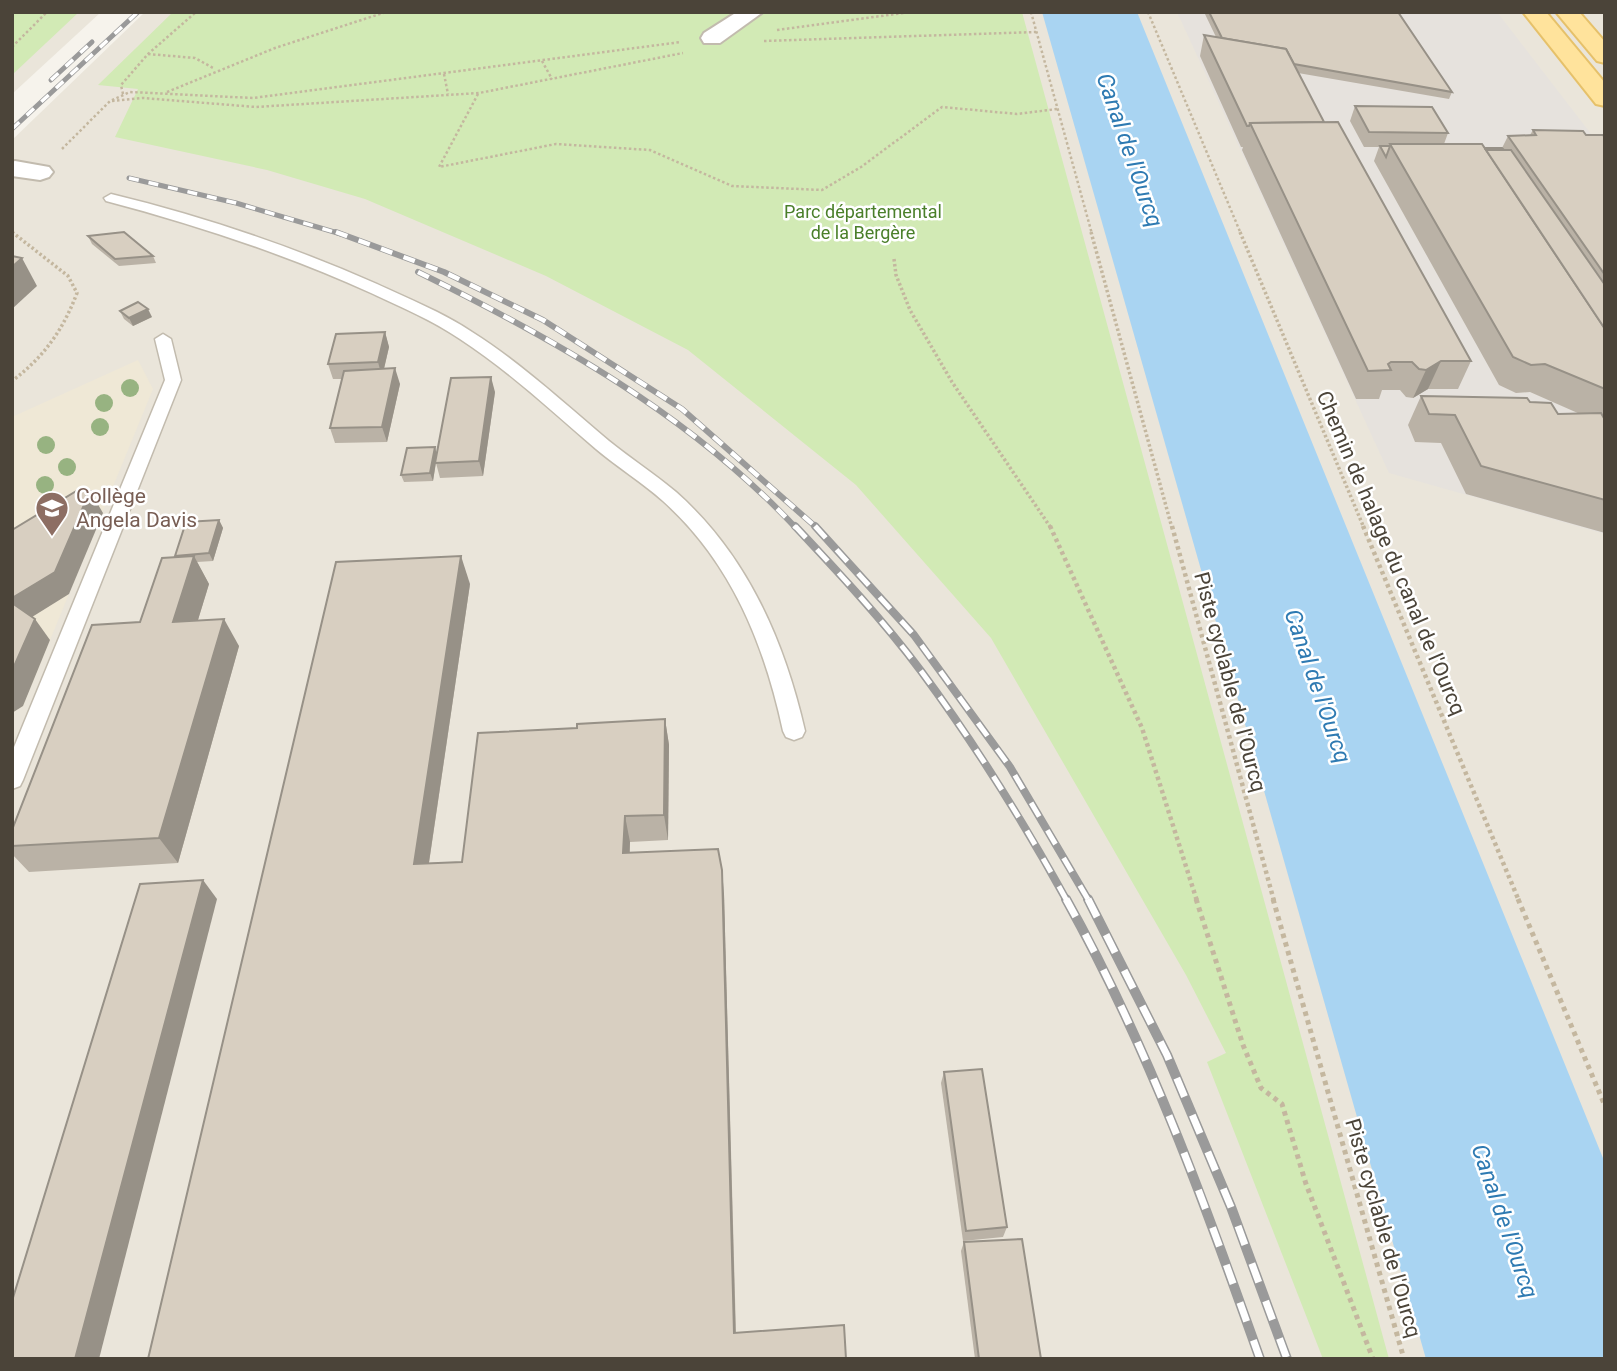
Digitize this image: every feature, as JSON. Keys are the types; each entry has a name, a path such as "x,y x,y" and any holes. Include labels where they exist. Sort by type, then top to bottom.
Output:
{"main road":[{"path":"1534,12 1605,99"},
{"path":"1567,12 1605,56"}],"street":[{"path":"712,38 752,12"}],"lane":[{"path":"111,198 246,237 351,277 440,320 474,340 524,377 616,456 671,498 717,546 763,626 786,691 794,731"},
{"path":"12,780 173,380 163,339"}],"path":[{"path":"12,47 47,12"},
{"path":"122,94 121,85 148,54 195,12"},
{"path":"166,93 216,69 301,38 386,12"},
{"path":"776,30 911,12"},
{"name":"Piste cyclable de l'Ourcq","path":"1031,12 1294,974 1404,1359"},
{"name":"Chemin de halage du canal de l'Ourcq","path":"1148,12 1605,1106"},
{"path":"752,41 1036,32"},
{"path":"28,170 110,101 122,94 166,93 253,98 712,38"},
{"path":"110,101 142,99 256,107 479,93 683,53"},
{"path":"148,54 195,58 216,69"},
{"path":"542,61 552,79"},
{"path":"444,74 447,94"},
{"path":"479,93 439,167 556,144 650,150 732,186 822,190 861,167 942,107 1017,114 1057,109"},
{"path":"12,232 68,276 77,293 65,325 51,345 36,365 12,382"},
{"path":"894,258 896,275 910,310 952,382 1046,518 1142,728 1243,1045 1261,1088 1282,1104 1306,1184 1373,1359"}],"shaded area":[{"path":"12,12 101,12 12,94"},
{"path":"145,12 1605,12 1605,1359 12,1359 12,140"},
{"path":"1177,12 1497,12 1605,152 1605,534 1389,473"},
{"name":"Collège Angela Davis","path":"138,360 153,389 23,706 12,713 12,417"}],"green space":[{"path":"12,12 79,12 12,75"},
{"name":"Parc départemental de la Bergère","path":"173,12 1022,12 1389,1359 1323,1359 1207,1062 1226,1053 1186,975 991,638 856,485 688,350 546,276 365,199 267,170 115,137 138,89 98,85"}],"water":[{"name":"Canal de l'Ourcq","path":"1042,12 1137,12 1605,1163 1605,1359 1426,1359"}],"building":[{"path":"1209,12 1398,12 1452,92 1294,64 1286,49 1222,38"},
{"path":"1204,35 1286,49 1324,122 1250,123 1247,126"},
{"path":"1355,106 1432,107 1448,133 1369,132"},
{"path":"1338,122 1471,361 1441,361 1426,370 1419,369 1412,362 1391,362 1388,364 1391,370 1368,371 1250,123"},
{"path":"1533,130 1583,131 1586,135 1603,135 1605,138 1605,275 1508,136 1536,135"},
{"path":"1390,144 1482,144 1605,329 1605,389 1545,364 1531,365 1513,357"},
{"path":"1380,146 1390,146 1386,157"},
{"path":"1485,148 1502,148 1504,150 1486,150"},
{"path":"1486,150 1511,150 1605,285 1605,329"},
{"path":"124,232 153,256 115,259 88,236"},
{"path":"12,256 22,258 12,267"},
{"path":"138,302 148,309 129,318 120,311"},
{"path":"385,332 378,362 328,364 336,334"},
{"path":"395,368 382,427 330,428 344,371"},
{"path":"491,377 479,461 435,463 451,378"},
{"path":"1421,396 1527,398 1530,402 1551,403 1558,414 1601,413 1605,420 1605,500 1481,466 1455,415 1429,414"},
{"path":"435,447 430,473 401,475 407,448"},
{"path":"78,490 90,491 55,572 12,598 12,530"},
{"path":"219,520 209,553 175,556 186,522"},
{"path":"194,556 173,622 224,619 159,838 12,846 12,830 92,625 140,622 162,558"},
{"path":"461,556 414,864 462,862 478,733 577,728 577,724 665,719 664,815 625,816 623,853 718,849 722,870 734,1333 844,1325 846,1359 148,1359 336,562"},
{"path":"12,603 35,619 12,671"},
{"path":"203,880 75,1359 12,1359 12,1301 140,884"},
{"path":"982,1069 1007,1227 966,1231 944,1072"},
{"path":"1022,1239 1041,1359 979,1359 964,1242"}],"railway":[{"path":"12,129 138,12"},
{"path":"51,80 92,42"},
{"path":"129,178 236,203 341,234"},
{"path":"336,232 444,272 543,320 682,409 816,527"},
{"path":"418,272 520,325 619,383 712,450 755,487 796,528"},
{"path":"795,526 876,615 921,671 998,783 1067,901"},
{"path":"816,527 914,635 1010,767 1089,901"},
{"path":"1066,899 1096,954 1149,1067 1196,1183 1260,1359"},
{"path":"1088,899 1167,1055 1231,1207 1287,1359"}],"place":[{"name":"Collège Angela Davis","path":"52,538"}]}
